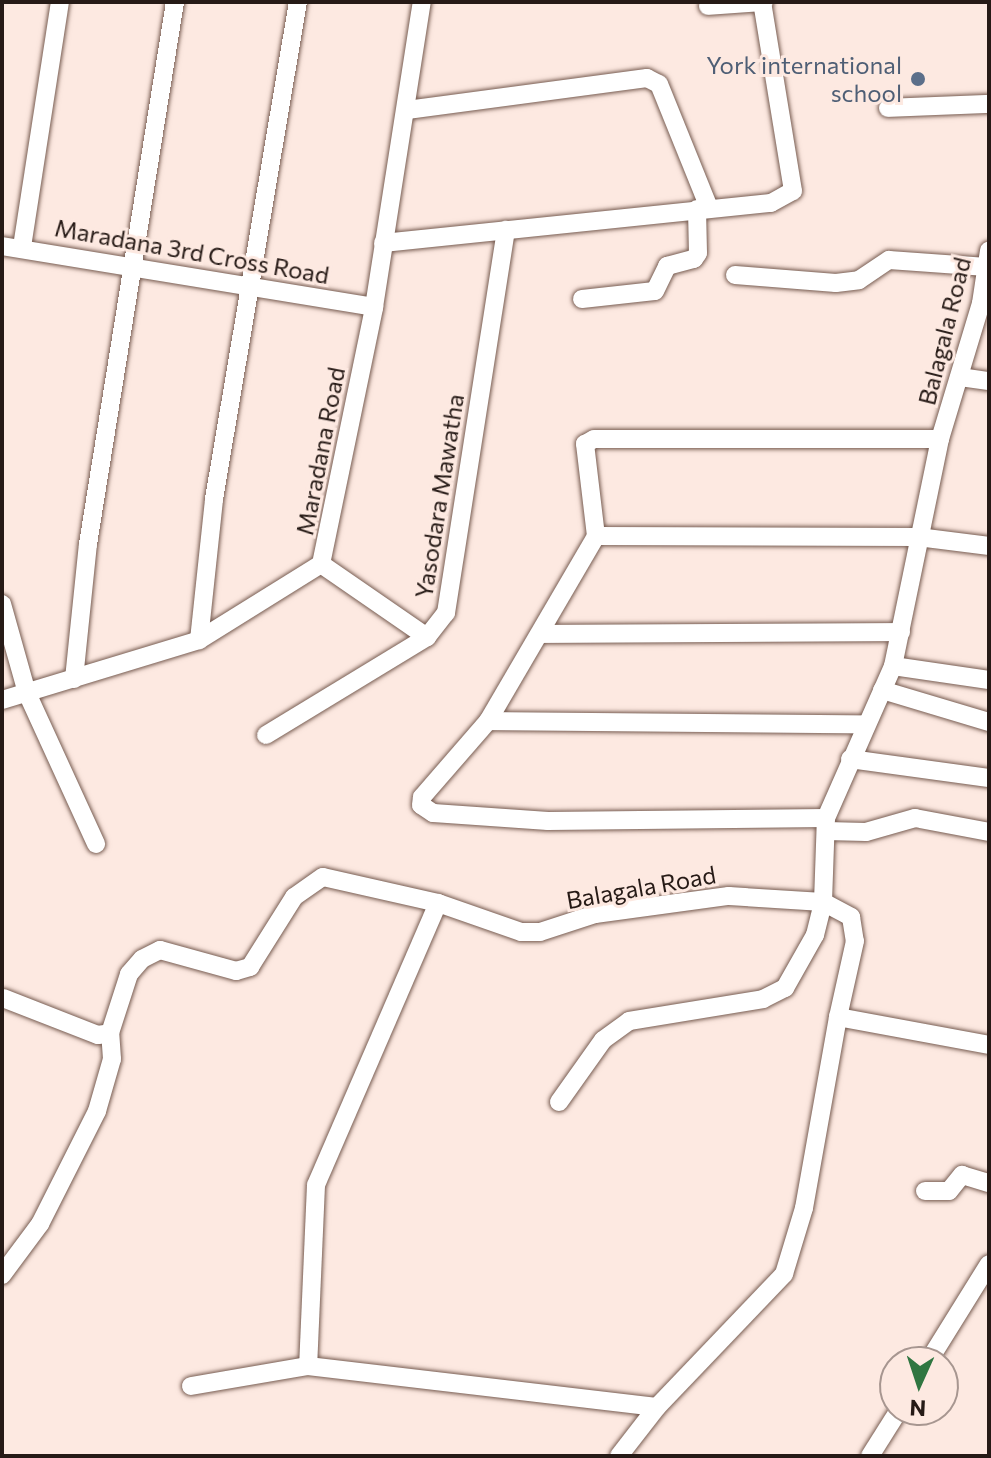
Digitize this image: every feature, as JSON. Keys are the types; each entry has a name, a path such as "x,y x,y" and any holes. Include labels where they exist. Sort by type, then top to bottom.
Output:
{"street":[{"path":"22,247 60,2"},
{"path":"74,679 88,544 130,265 175,2"},
{"path":"199,640 214,499 298,2"},
{"name":"Maradana Road","path":"2,700 199,640 321,564 374,307 422,2"},
{"path":"383,243 771,203 793,191 763,2 708,6"},
{"path":"407,110 647,78 659,84 703,208 698,253 694,259 667,266 655,291 582,299"},
{"path":"888,108 989,104"},
{"name":"Yasodara Mawatha","path":"321,564 427,637 446,613 506,230"},
{"name":"Maradana 3rd Cross Road","path":"2,246 374,307"},
{"path":"735,275 836,283 859,280 889,260 988,259"},
{"name":"Balagala Road","path":"2,1275 40,1224 97,1111 112,1059 110,1033 129,974 142,959 160,950 236,971 250,967 294,897 323,877 438,903 521,932 540,932 595,914 729,896 823,902 826,825 850,759 893,666 940,439 960,377 988,259"},
{"path":"960,377 989,381"},
{"path":"940,439 594,439 583,453 595,498 596,536 488,721 422,797 425,811 548,821 826,825 866,832 915,818 989,832"},
{"path":"596,536 918,537 989,546"},
{"path":"2,604 27,693 96,844"},
{"path":"541,634 901,632"},
{"path":"266,735 427,637"},
{"path":"893,666 989,680"},
{"path":"882,690 989,722"},
{"path":"488,721 866,724"},
{"path":"850,759 989,778"},
{"path":"559,1102 603,1040 629,1021 763,999 785,988 815,935 823,902 851,917 855,941 838,1017 804,1208 784,1274 657,1407 619,1456"},
{"path":"308,1366 316,1185 438,903"},
{"path":"2,998 98,1035 110,1033"},
{"path":"838,1017 989,1045"},
{"path":"925,1191 949,1191 959,1175 989,1183"},
{"path":"938,1346 989,1264"},
{"path":"191,1386 308,1366 657,1407"},
{"path":"870,1456 889,1426"}],"place":[{"name":"York international school","path":"918,79"}]}
